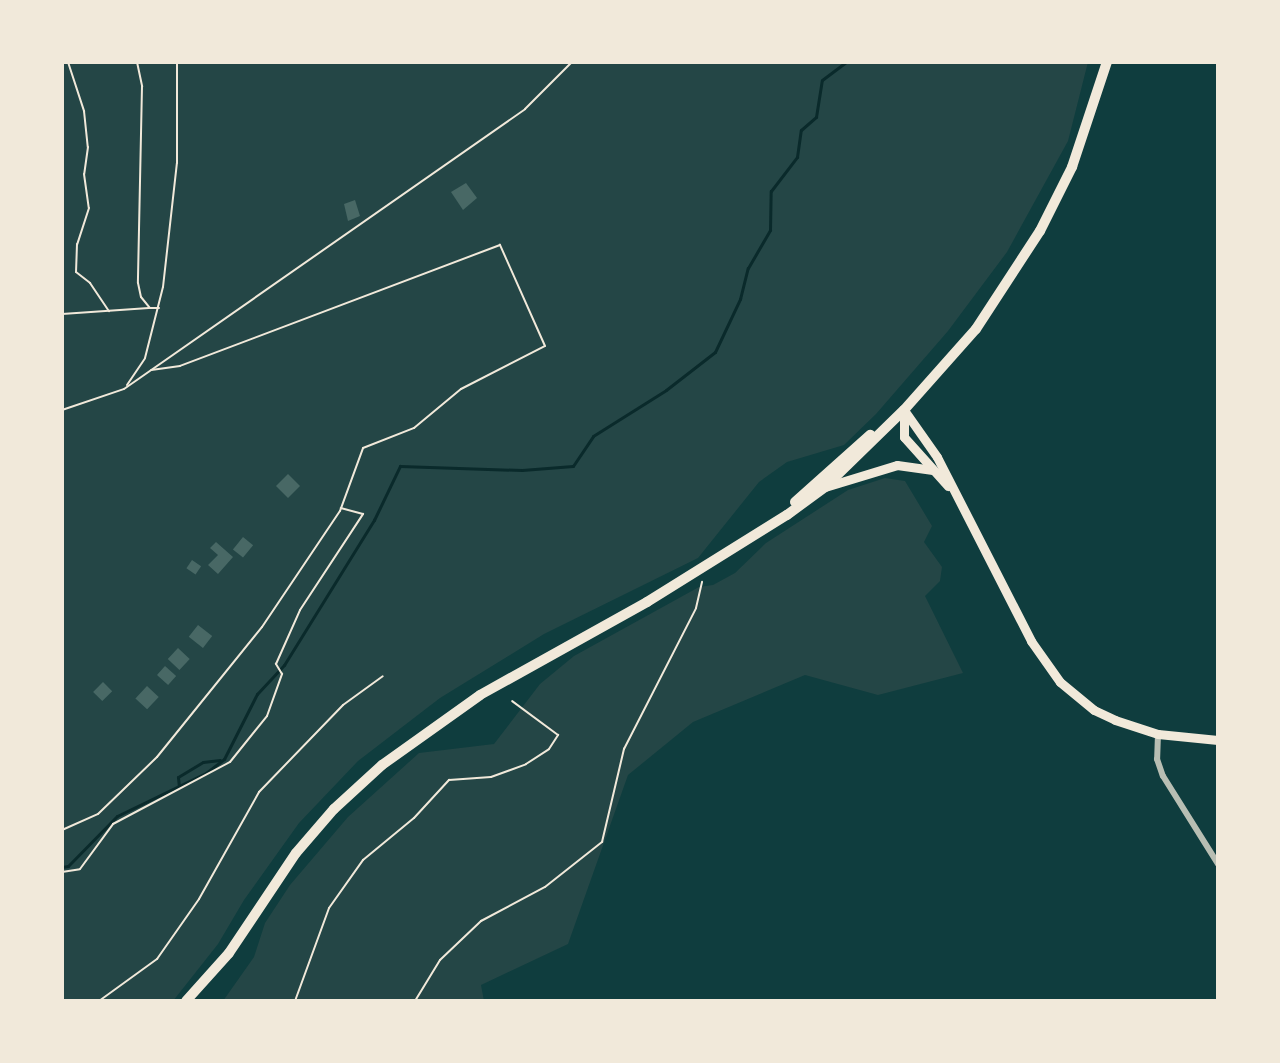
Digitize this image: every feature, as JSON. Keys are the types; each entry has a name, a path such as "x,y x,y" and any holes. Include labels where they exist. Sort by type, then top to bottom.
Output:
{"main road":[{"path":"186,1001 229,953 296,853 334,809 382,765 480,695 755,537 825,487 904,410 976,329 1010,281 1055,204 1085,132 1107,62"},
{"path":"755,537 858,446 976,329"},
{"path":"904,410 904,437 954,492"},
{"path":"904,410 937,457 1031,641 1060,682 1094,710 1158,734 1218,740"},
{"path":"825,487 897,465 933,470"}],"street":[{"path":"1158,734 1157,759 1163,776 1218,864"}],"path":[{"path":"68,62 84,111 88,147 84,174 89,208 77,244 76,272 90,283 109,311"},
{"path":"137,62 142,86 138,283 141,297 150,308"},
{"path":"124,389 145,358 159,308 177,163 177,62"},
{"path":"62,410 124,389 525,109 572,62"},
{"path":"62,830 98,814 157,757 262,627 340,508 363,448 414,428 461,389 545,346 500,245 180,366 151,370"},
{"path":"62,314 159,308"},
{"path":"62,872 80,869 113,824 230,762 267,716 281,672 276,664 300,610 363,514 340,508"},
{"path":"415,1001 440,960 481,921 545,887 602,842 624,749 696,608 707,566"},
{"path":"99,1001 157,959 199,899 259,792 343,705 383,676"},
{"path":"295,1001 329,908 363,860 414,818 449,780 491,777 526,764 549,749 558,735 512,701"}],"shaded area":[{"path":"62,62 1088,62 1068,141 1007,252 948,331 876,414 844,445 787,462 759,482 698,558 544,634 440,698 358,761 299,823 244,900 218,944 173,1001 62,1001"},
{"path":"885,478 905,481 932,526 924,542 942,567 940,581 925,596 963,673 878,695 805,675 693,722 628,775 568,944 481,985 484,1001 223,1001 254,957 265,923 290,885 348,817 419,753 494,744 540,684 574,656 699,587 713,585 735,573 766,543 848,490"}],"building":[{"path":"466,183 477,198 463,210 451,192"},
{"path":"355,200 360,216 348,221 344,204"},
{"path":"288,474 300,486 288,498 276,486"},
{"path":"243,537 253,545 243,558 233,549"},
{"path":"216,542 233,557 218,574 208,565 218,555 210,548"},
{"path":"192,560 201,566 196,574 186,568"},
{"path":"198,625 212,636 203,648 189,637"},
{"path":"178,648 190,659 179,670 168,659"},
{"path":"165,666 176,676 168,685 157,675"},
{"path":"103,682 112,691 102,701 93,692"},
{"path":"147,686 159,697 147,709 135,698"}],"waterway":[{"path":"62,867 68,866 117,816 206,773 224,759 257,694 284,665 374,520 400,466 522,470 573,466 593,436 666,390 715,352 740,299 748,268 770,230 771,191 797,157 801,130 816,117 822,80 846,62"},
{"path":"179,787 178,777 203,762 220,760"}]}
